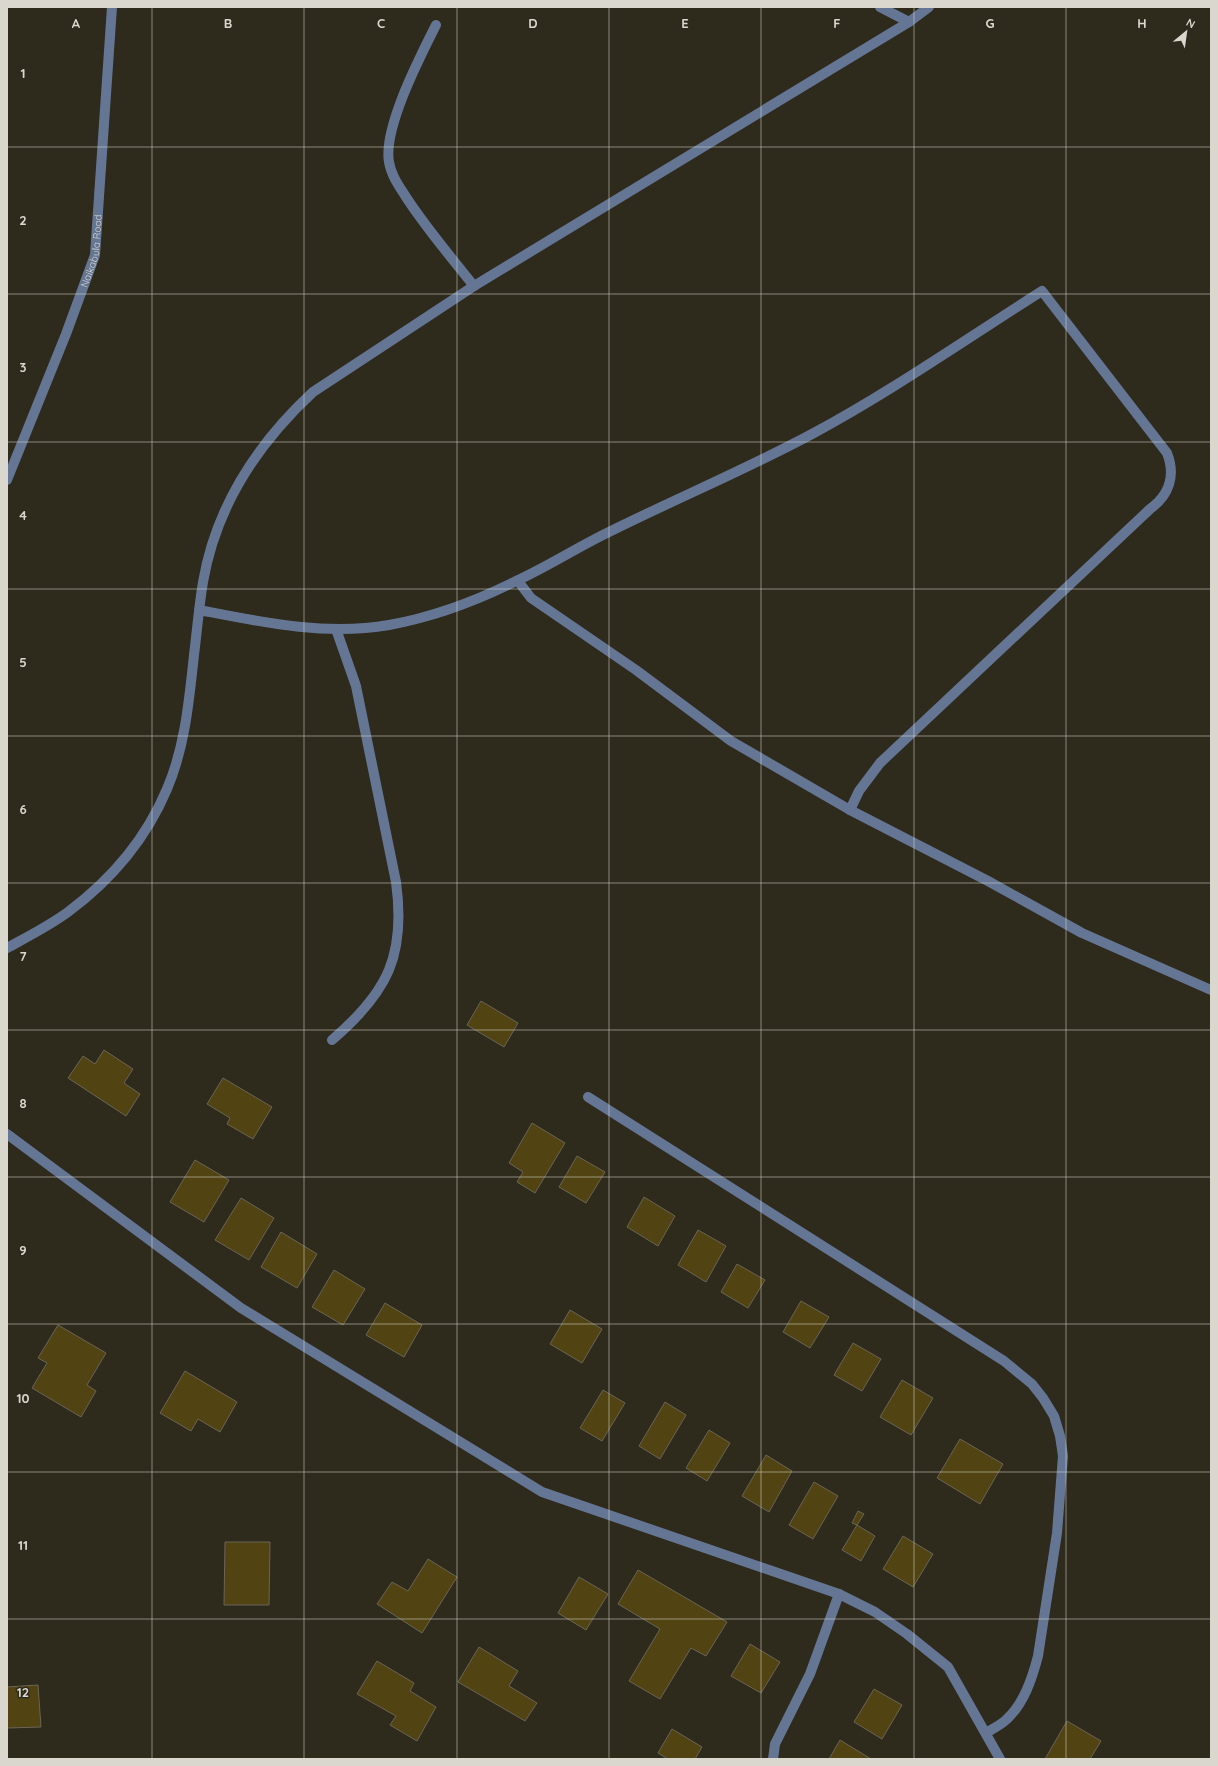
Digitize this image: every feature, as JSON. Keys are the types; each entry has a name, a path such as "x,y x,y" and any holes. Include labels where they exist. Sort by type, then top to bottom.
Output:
{"street":[{"name":"Naikabula Road","path":"7,480 66,334 95,255 112,7"},
{"path":"880,7 909,22"},
{"path":"7,948 66,913 95,891 120,865 154,816 167,789 180,754 187,718 203,582 209,554 218,527 243,475 259,450 313,392 474,286 909,22 928,7"},
{"path":"436,25 420,57 390,131 388,145 389,162 394,178 419,217 474,286"},
{"path":"199,610 304,628 336,629 388,625 414,620 461,606 518,581 598,537 725,479 814,433 857,409 1042,291 1167,453 1172,472 1166,492 1159,502 880,764 859,791 850,810"},
{"path":"518,581 531,598 636,670 731,741 850,810 988,881 1082,933 1211,990"},
{"path":"332,1040 359,1015 375,995 389,973 395,954 400,907 356,686 336,629"},
{"path":"588,1097 1004,1361 1032,1384 1043,1398 1054,1416 1060,1436 1063,1456 1057,1533 1038,1656 1026,1693 1017,1707 1006,1720 986,1733"},
{"path":"7,1134 241,1308 542,1492 839,1594 874,1612 907,1634 948,1667 1000,1759"},
{"path":"773,1759 775,1744 810,1674 839,1594"}],"building":[{"path":"481,1001 518,1023 504,1047 467,1025"},
{"path":"104,1050 133,1069 124,1083 140,1094 126,1116 68,1078 83,1056 95,1064"},
{"path":"223,1078 272,1107 253,1139 227,1124 230,1118 207,1104"},
{"path":"532,1123 565,1143 535,1193 517,1182 523,1172 509,1163"},
{"path":"577,1156 605,1172 586,1203 559,1187"},
{"path":"195,1160 229,1180 204,1222 170,1202"},
{"path":"644,1197 675,1216 658,1246 627,1227"},
{"path":"241,1198 274,1218 249,1260 215,1240"},
{"path":"698,1230 726,1246 706,1282 678,1265"},
{"path":"281,1232 317,1254 297,1288 261,1267"},
{"path":"737,1264 765,1280 748,1308 721,1292"},
{"path":"334,1270 365,1289 343,1325 312,1307"},
{"path":"801,1301 829,1317 810,1348 783,1332"},
{"path":"385,1303 422,1325 404,1357 366,1335"},
{"path":"570,1310 602,1329 582,1363 550,1344"},
{"path":"58,1325 106,1353 87,1385 96,1391 81,1417 32,1388 47,1363 38,1358"},
{"path":"853,1343 881,1359 862,1391 834,1375"},
{"path":"185,1371 237,1402 220,1432 198,1419 191,1431 160,1413"},
{"path":"902,1380 933,1398 911,1435 880,1417"},
{"path":"603,1390 625,1403 602,1441 580,1428"},
{"path":"665,1402 686,1415 660,1459 639,1446"},
{"path":"709,1430 730,1443 707,1481 686,1468"},
{"path":"960,1439 1003,1464 980,1504 937,1478"},
{"path":"766,1455 792,1471 769,1512 742,1496"},
{"path":"814,1482 838,1496 813,1539 789,1525"},
{"path":"858,1511 864,1514 857,1525 852,1523"},
{"path":"857,1525 875,1536 861,1561 842,1550"},
{"path":"903,1536 933,1554 913,1587 883,1569"},
{"path":"225,1542 270,1542 269,1605 224,1605"},
{"path":"428,1559 457,1577 422,1633 377,1604 392,1582 408,1591"},
{"path":"638,1570 727,1622 706,1656 691,1648 660,1699 629,1681 660,1629 618,1604"},
{"path":"579,1577 608,1594 586,1630 558,1613"},
{"path":"750,1644 780,1662 761,1693 731,1676"},
{"path":"479,1647 518,1671 509,1686 537,1703 525,1721 458,1682"},
{"path":"377,1661 414,1683 410,1691 436,1707 417,1741 390,1725 396,1716 357,1694"},
{"path":"38,1685 41,1727 7,1728 7,1687"},
{"path":"874,1689 902,1705 882,1739 854,1722"},
{"path":"1067,1721 1101,1741 1090,1759 1045,1759"},
{"path":"672,1729 702,1747 695,1759 668,1759 658,1753"},
{"path":"840,1740 871,1759 829,1759"}]}
